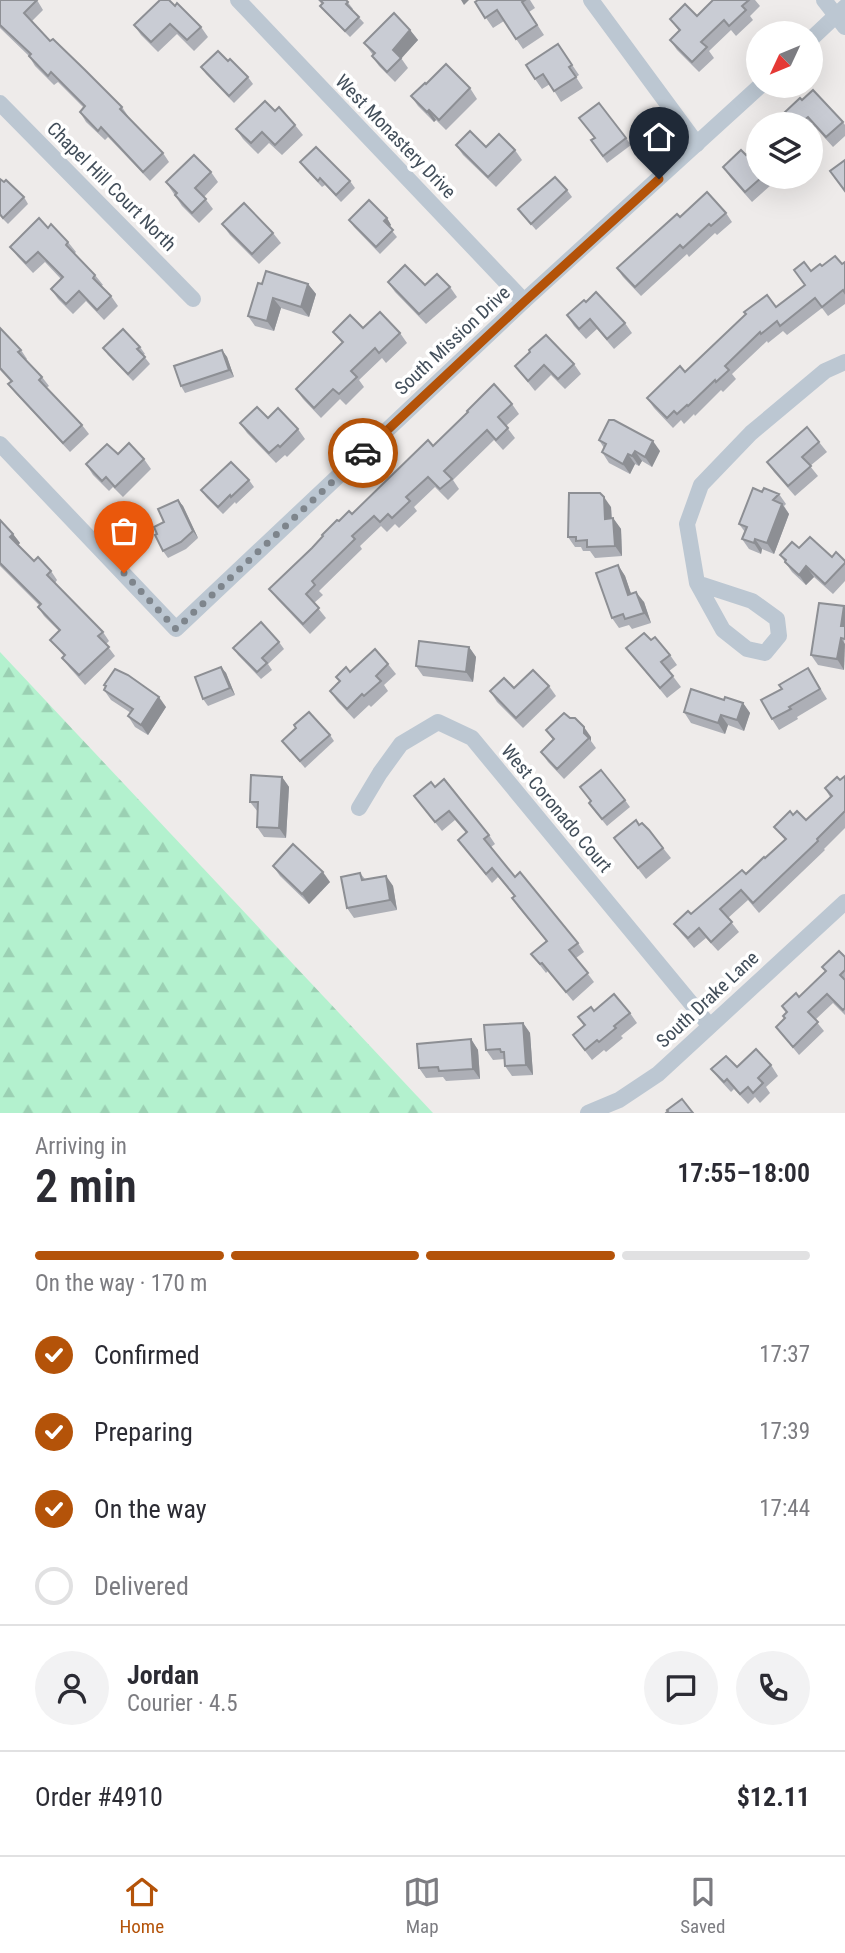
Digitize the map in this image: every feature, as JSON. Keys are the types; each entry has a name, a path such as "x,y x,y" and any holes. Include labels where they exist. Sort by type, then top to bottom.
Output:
{"street":[{"name":"West Monastery Drive","path":"237,0 524,302"},
{"path":"592,0 697,144"},
{"path":"823,31 842,17 824,0"},
{"name":"South Mission Drive","path":"0,444 176,629 524,302 747,98"},
{"name":"Chapel Hill Court North","path":"0,103 193,299"},
{"path":"697,583 752,601 777,619 779,636 765,653 747,649 723,629 697,583 687,524 701,485 751,433 825,371 845,362"},
{"name":"West Coronado Court","path":"359,808 401,744 438,722 472,738 709,1025"},
{"name":"South Drake Lane","path":"588,1113 619,1100 658,1074 845,902"}],"green space":[{"path":"0,652 433,1113 0,1113"}],"building":[{"path":"0,0 37,0 24,13 50,41 53,39 122,107 120,109 163,153 143,172 101,127 98,131 80,112 85,106 51,72 48,76 29,56 31,54 0,25"},
{"path":"160,0 169,0 175,6 177,3 201,27 187,40 170,24 151,42 134,25"},
{"path":"320,0 346,0 346,4 359,17 345,31 320,6 323,3"},
{"path":"525,0 522,2 537,25 516,39 497,10 485,18 475,2"},
{"path":"713,0 749,0 742,6 746,10 729,26 724,20 701,42 707,47 692,62 670,40 680,30 670,19 685,4 697,16"},
{"path":"394,13 410,30 393,50 401,58 387,72 372,56 375,53 364,43"},
{"path":"558,44 572,65 569,67 576,77 554,91 543,74 535,79 526,65"},
{"path":"218,51 248,77 229,96 201,67"},
{"path":"446,64 470,88 439,120 411,96"},
{"path":"800,98 820,98 843,122 826,137 823,134 823,112 785,112"},
{"path":"265,101 275,111 279,107 295,125 275,145 262,132 251,143 236,129"},
{"path":"599,103 626,138 603,156 591,140 595,138 579,118"},
{"path":"470,131 486,147 499,134 515,150 488,177 456,145"},
{"path":"316,147 350,181 336,195 300,162"},
{"path":"741,150 746,155 746,189 748,189 745,192 723,167"},
{"path":"194,155 211,172 195,188 206,199 192,213 166,182"},
{"path":"845,160 845,191 830,171"},
{"path":"555,177 567,190 531,224 518,209"},
{"path":"0,179 4,182 6,180 24,197 3,218 0,214"},
{"path":"707,192 726,213 711,226 709,224 683,248 680,245 635,287 617,268 677,214 680,217"},
{"path":"369,200 387,218 384,221 393,230 376,247 349,220"},
{"path":"244,203 273,233 252,254 222,224"},
{"path":"39,218 48,228 51,224 68,242 66,245 111,296 97,310 79,291 66,304 51,289 63,277 38,252 26,263 10,247"},
{"path":"835,256 842,264 845,262 845,293 843,290 822,307 815,298 780,326 777,321 761,334 760,332 725,366 729,370 677,414 674,411 667,418 647,398 680,366 685,372 746,314 744,312 767,295 776,307 805,285 794,270 804,262 811,271"},
{"path":"405,265 425,285 437,274 450,287 419,314 388,282"},
{"path":"266,271 308,284 301,307 273,298 267,321 248,316 258,283 262,284"},
{"path":"596,292 625,323 607,339 590,319 579,329 567,315"},
{"path":"380,312 400,333 379,353 375,348 351,371 357,377 339,394 333,389 314,408 296,389 343,342 333,332 350,315 363,328"},
{"path":"0,328 42,377 39,380 82,425 63,443 8,384 12,381 0,368"},
{"path":"123,329 140,347 137,349 145,357 128,374 103,348"},
{"path":"546,335 574,364 558,379 544,365 528,381 515,366"},
{"path":"222,350 229,370 181,386 174,366"},
{"path":"494,384 512,404 498,417 508,428 496,440 487,430 444,471 452,479 440,489 428,477 406,497 410,501 392,518 388,514 380,522 374,516 352,536 355,539 312,581 315,585 306,594 319,608 303,624 269,589 337,520 349,511 352,514 428,440 433,446"},
{"path":"257,407 268,418 278,408 298,429 280,447 278,445 269,453 240,423"},
{"path":"609,420 614,420 653,441 645,457 635,451 632,456 628,454 623,464 602,452 606,444 599,440"},
{"path":"807,427 819,442 802,457 811,466 788,486 767,462"},
{"path":"129,443 144,459 115,487 106,477 102,481 86,464 107,444 118,454"},
{"path":"231,462 249,480 218,507 201,490"},
{"path":"753,488 762,492 764,488 779,494 773,500 782,504 767,543 742,539 747,527 739,524"},
{"path":"569,493 600,493 604,497 605,519 613,518 615,546 587,547 587,540 576,541 576,537 568,537"},
{"path":"178,500 193,531 181,542 163,551 154,527 164,522 158,509"},
{"path":"0,520 13,534 10,537 34,561 38,557 51,571 47,575 103,632 98,636 109,647 79,675 62,658 65,655 50,640 60,630 38,607 41,604 0,563"},
{"path":"810,537 832,557 836,552 845,561 825,584 806,566 799,575 780,555 792,542 799,548"},
{"path":"618,565 628,595 636,592 644,613 625,619 623,614 612,618 596,573"},
{"path":"819,603 844,606 841,626 845,626 845,639 841,638 837,659 811,655"},
{"path":"261,622 279,642 262,658 267,663 257,672 233,648"},
{"path":"644,633 651,640 655,637 670,655 661,662 673,676 660,688 626,648"},
{"path":"419,641 469,647 466,672 416,666"},
{"path":"375,649 388,664 376,676 381,681 347,709 330,691 340,681 336,677 346,667 350,672"},
{"path":"221,667 230,688 203,699 195,677"},
{"path":"808,668 820,689 772,719 761,700 782,689 779,685"},
{"path":"115,669 159,697 141,725 128,716 133,709 104,690 104,685"},
{"path":"533,670 549,686 516,718 490,691 504,678 514,688"},
{"path":"691,689 743,703 737,720 721,715 718,723 684,712"},
{"path":"309,712 330,735 300,761 282,741 296,728 294,725"},
{"path":"564,713 575,718 584,727 584,733 589,738 557,769 541,752 554,739 546,730"},
{"path":"601,770 625,800 602,819 580,787"},
{"path":"251,775 282,777 279,828 257,827 258,802 250,802"},
{"path":"845,776 845,811 818,841 753,903 741,890 720,909 732,922 711,942 699,928 688,938 674,924 688,911 691,914 742,870 746,874 765,858 786,839 774,827 790,811 793,815 797,811 806,820 832,796 825,788 837,777 840,780"},
{"path":"444,779 489,835 484,839 515,877 520,872 578,943 569,950 588,973 566,992 531,954 547,941 492,868 486,874 458,840 467,832 449,811 435,822 414,796 431,782 435,787"},
{"path":"636,820 639,825 642,823 649,830 663,848 638,868 614,838"},
{"path":"293,844 323,872 302,894 273,866"},
{"path":"360,873 362,880 386,876 390,900 347,908 341,877"},
{"path":"839,951 845,957 845,970 840,975 845,980 845,1008 843,1010 827,994 808,1012 818,1022 793,1047 776,1027 787,1012 782,1006 796,993 799,997 826,971 822,967"},
{"path":"614,994 630,1013 599,1042 597,1040 585,1050 573,1035 585,1025 578,1017 591,1007 594,1011"},
{"path":"523,1023 526,1065 505,1066 504,1052 500,1049 486,1050 484,1025"},
{"path":"471,1039 473,1069 439,1071 438,1067 419,1068 417,1044"},
{"path":"756,1049 771,1065 758,1078 763,1083 753,1093 748,1087 740,1094 727,1079 724,1082 711,1069 726,1056 737,1067"},
{"path":"682,1099 693,1113 666,1113 667,1110"}],"way so far":[{"path":"124,573 176,629 363,453"}],"route":[{"path":"363,453 659,179"}]}
